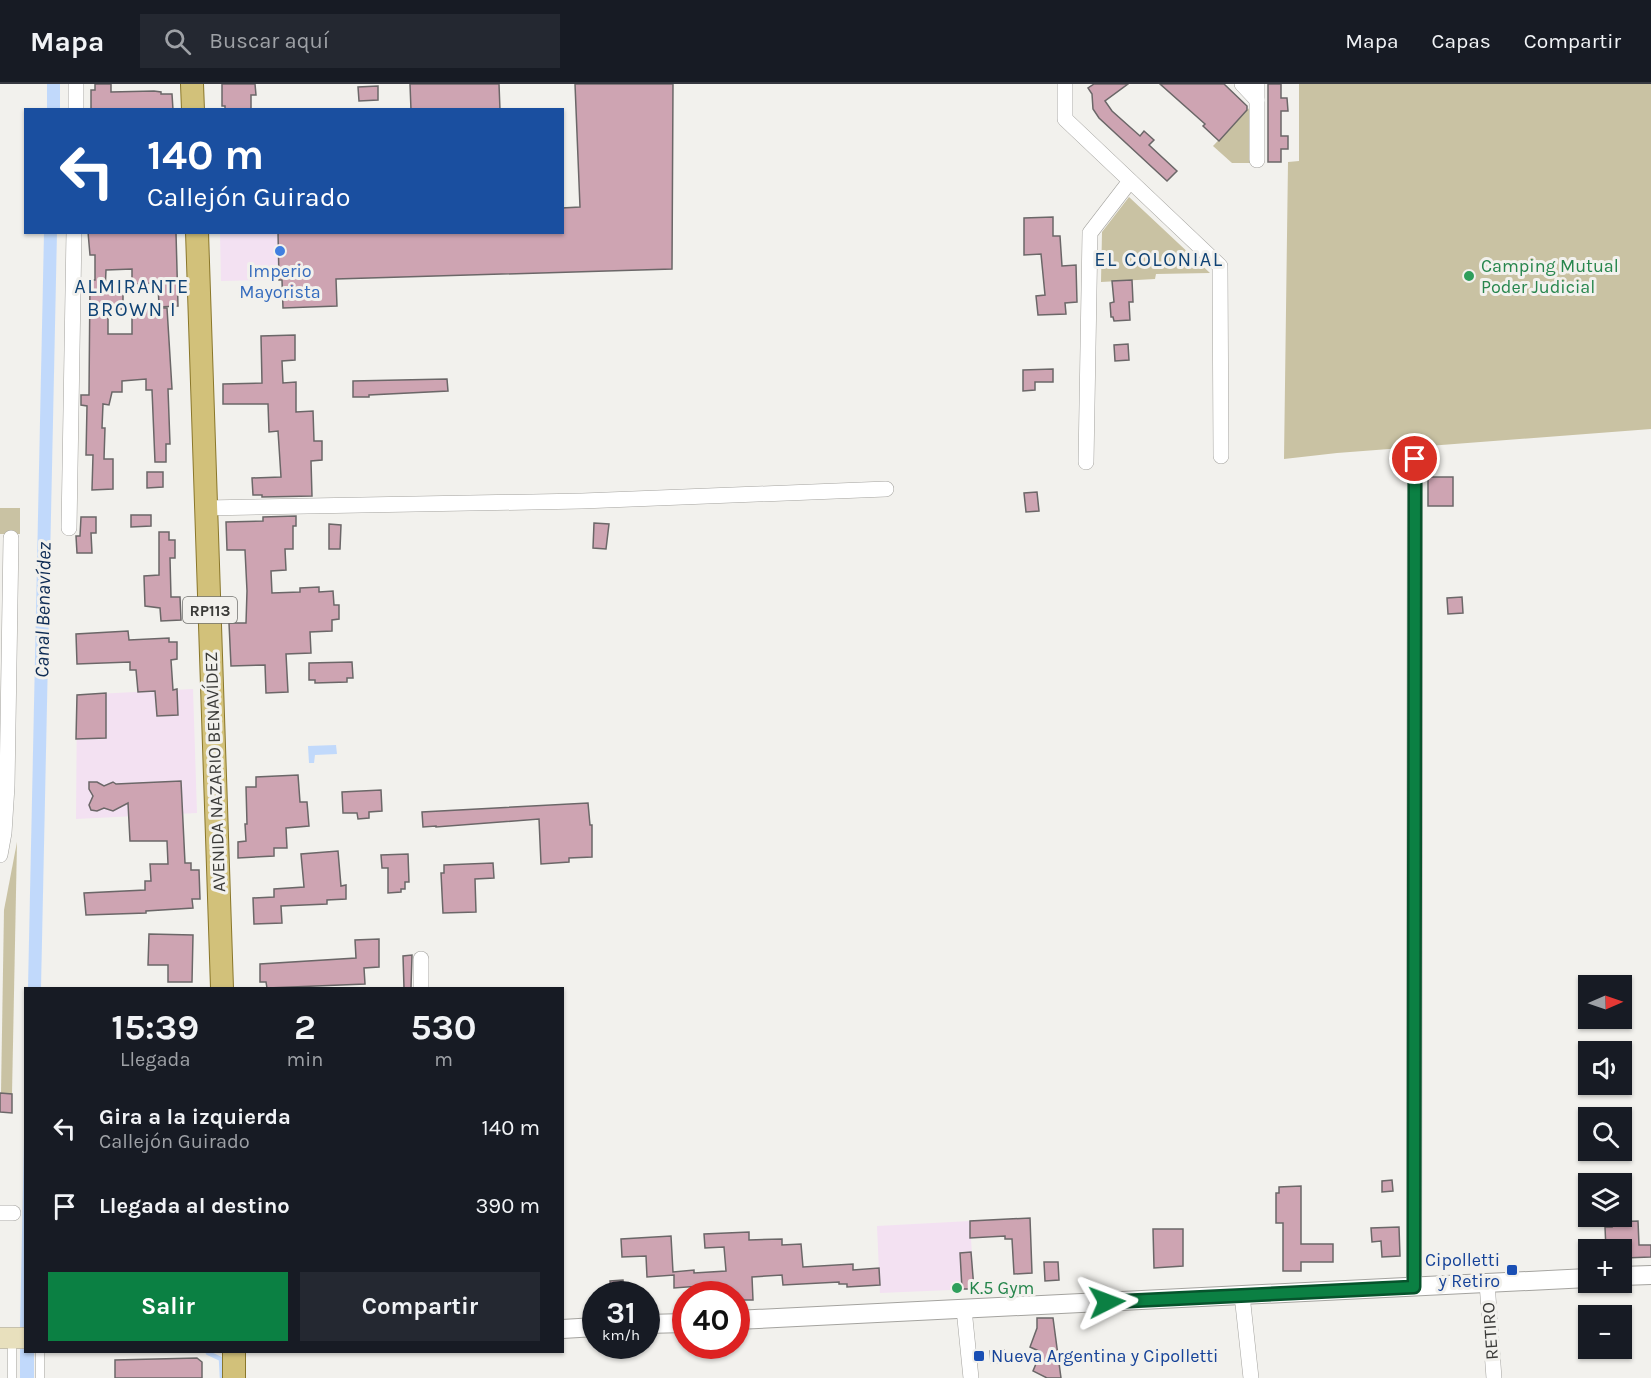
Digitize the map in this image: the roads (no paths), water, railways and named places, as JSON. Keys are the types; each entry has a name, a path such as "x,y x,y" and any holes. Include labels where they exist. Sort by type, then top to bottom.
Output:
{"main road":[{"path":"192,84 193,108"},
{"name":"AVENIDA NAZARIO BENAVÍDEZ","path":"197,234 222,987"},
{"path":"234,1353 234,1378"}],"street":[{"path":"76,84 76,108"},
{"path":"1065,84 1065,119 1220,266 1221,456"},
{"path":"1242,84 1257,92 1257,160"},
{"path":"1086,462 1090,233 1130,181"},
{"path":"69,528 74,234"},
{"path":"1414,1287 1415,459"},
{"path":"206,508 582,501 886,489"},
{"path":"0,855 4,834 3,786 11,538"},
{"path":"421,959 421,987"},
{"path":"1632,1276 1651,1275"},
{"path":"750,1319 1578,1278"},
{"name":"RETIRO","path":"1486,1283 1494,1378"},
{"path":"1242,1295 1251,1378"},
{"path":"964,1309 971,1378"},
{"path":"564,1329 582,1328"}],"lane":[{"path":"12,1378 15,1338"},
{"path":"40,1353 40,1378"}],"water":[{"path":"47,84 60,84 60,108 47,108"},
{"name":"Canal Benavídez","path":"44,234 57,234 41,987 28,987"},
{"path":"336,745 337,754 315,755 314,763 309,763 308,746"},
{"path":"24,1138 24,1329 20,1329"},
{"path":"20,1346 24,1346 24,1353 34,1353 34,1378 20,1378"}],"waterway":[{"path":"208,1353 221,1359 222,1378"}],"place":[{"name":"Imperio Mayorista","path":"280,251"},
{"name":"Camping Mutual Poder Judicial","path":"1469,276"},
{"name":"Cipolletti y Retiro","path":"1512,1270"},
{"name":"K.5 Gym","path":"957,1288"},
{"name":"Nueva Argentina y Cipolletti","path":"979,1356"}],"district":[{"name":"EL COLONIAL","path":"1159,259"},
{"name":"ALMIRANTE BROWN I","path":"132,298"}]}
